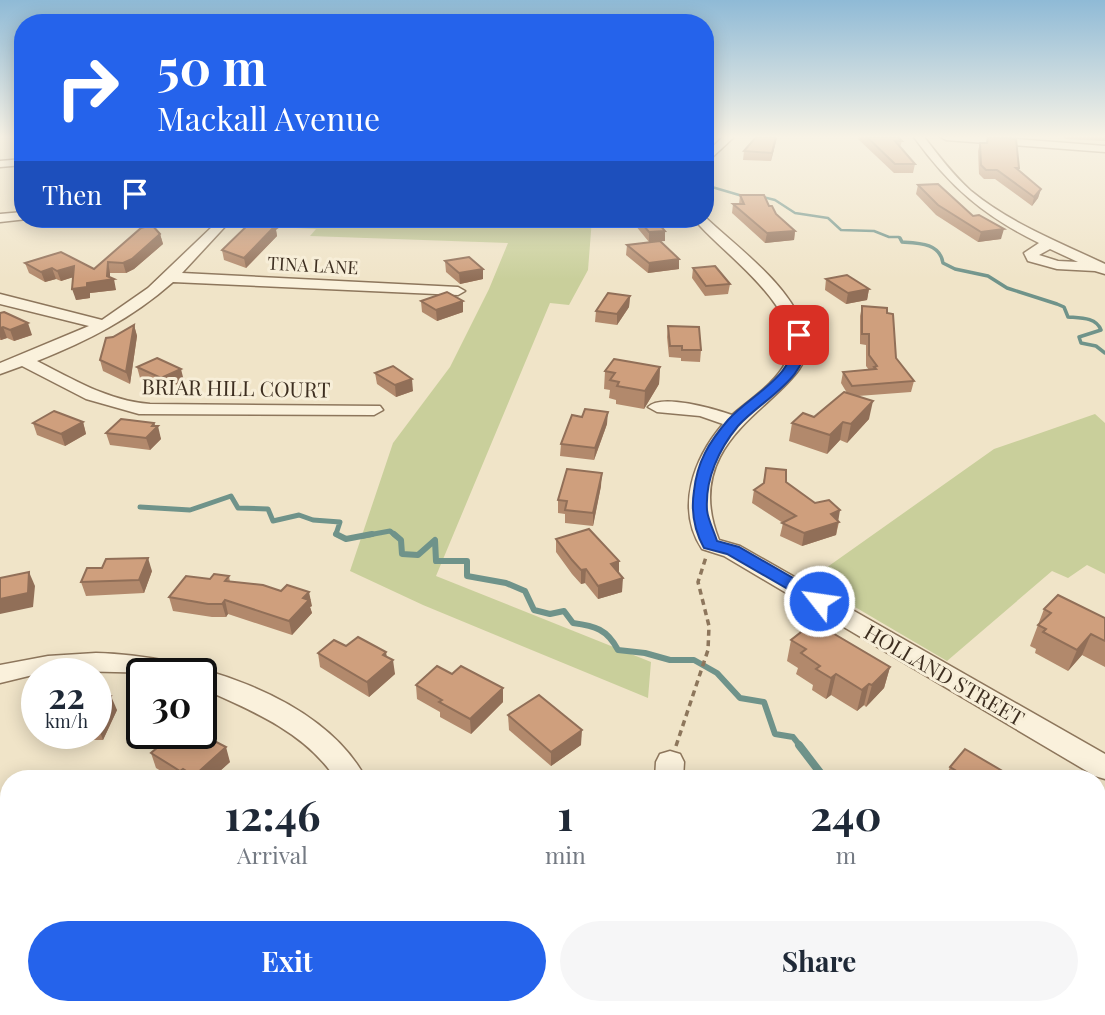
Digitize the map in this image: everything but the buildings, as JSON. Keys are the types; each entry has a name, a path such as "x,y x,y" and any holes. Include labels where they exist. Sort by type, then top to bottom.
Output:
{"street":[{"path":"960,184 976,200 1051,243 1102,268"},
{"path":"0,369 104,324 137,304 217,228"},
{"path":"709,228 780,300 799,335 801,345 786,376 734,422 711,453 704,472 699,511 710,544"},
{"path":"1051,243 1031,253 1033,258 1057,265 1102,268"},
{"name":"TINA LANE","path":"166,277 458,291"},
{"path":"0,299 104,324"},
{"name":"BRIAR HILL COURT","path":"23,360 99,399 137,410 374,410"},
{"path":"657,407 702,411 734,422"},
{"name":"HOLLAND STREET","path":"710,544 733,551 1105,768"},
{"path":"0,674 47,665 126,663"},
{"path":"217,684 278,712 312,733 332,752 345,770"}],"path":[{"path":"670,770 708,650 709,626 698,582 710,544"}],"green space":[{"path":"296,228 591,228 588,270 569,305 550,303 436,576 651,662 648,698 423,605 350,571 393,443 450,367 489,289 508,243 310,236 316,229"},
{"path":"1095,414 1105,423 1105,574 1087,565 1068,578 1052,571 947,661 809,580 994,449"}],"waterway":[{"path":"714,188 746,197"},
{"path":"759,196 775,200 795,213 828,218 841,230 874,231 889,237 899,237 901,240"},
{"path":"901,240 928,245 938,251 943,263 955,269 988,276 1007,288 1064,307 1068,317 1092,320 1101,330 1079,337 1081,343 1096,346 1105,353"},
{"path":"140,507 190,510 231,496 238,508 268,509 273,521 299,515 313,520 340,522 336,534 346,539 372,534"},
{"path":"363,536 390,531 396,536"},
{"path":"394,534 401,540 402,554 418,555 435,540 436,561 467,561 467,576 506,583 525,591 534,610 550,614 564,611 573,623 594,627 605,633 618,650 645,653 670,660 694,660 717,673 740,698 764,702 775,734 793,737 801,747"},
{"path":"799,745 818,770"}],"route":[{"path":"799,335 799,356 786,376 734,422 711,453 704,472 699,511 710,544 733,551 819,601"}]}
